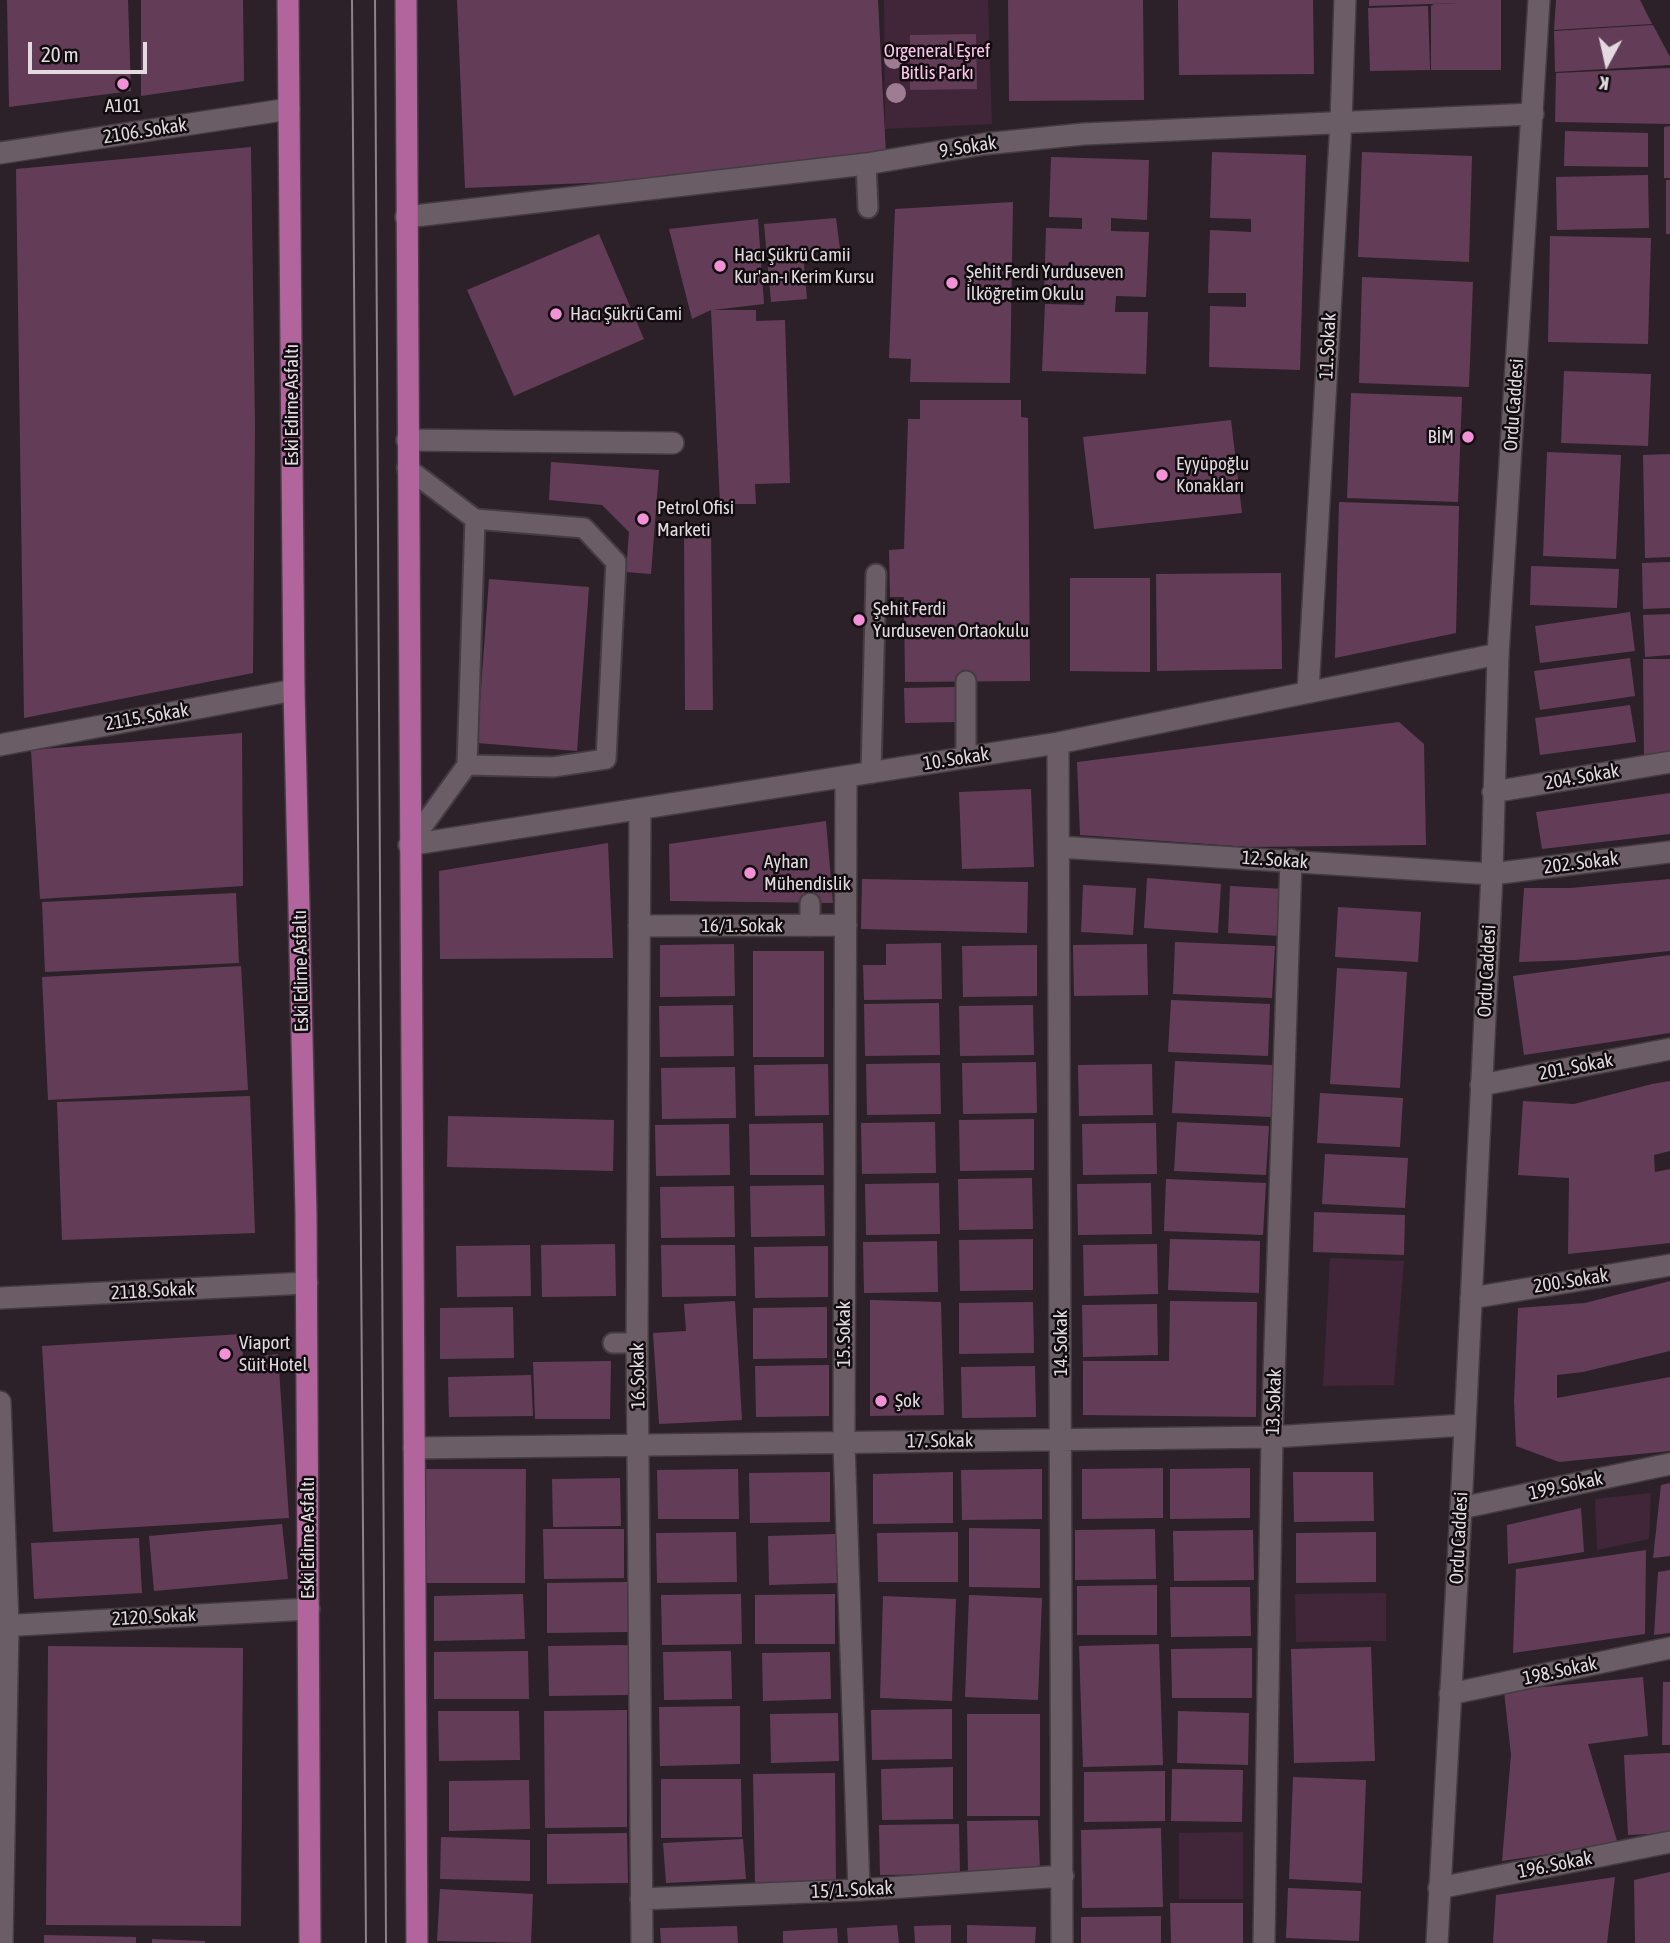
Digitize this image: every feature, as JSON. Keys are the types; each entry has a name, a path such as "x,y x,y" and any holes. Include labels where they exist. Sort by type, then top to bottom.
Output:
{"main road":[{"name":"Eski Edirne Asfaltı","path":"288,0 294,690 307,1283 310,1943"},
{"path":"406,0 417,1943"}],"street":[{"name":"11. Sokak","path":"1308,691 1345,0"},
{"name":"Ordu Caddesi","path":"1437,1943 1492,874 1498,654 1539,0"},
{"name":"2106. Sokak","path":"0,153 289,108"},
{"name":"9. Sokak","path":"406,217 866,164 984,144 1084,134 1533,114"},
{"path":"407,440 673,443"},
{"name":"10. Sokak","path":"409,845 1058,743 1498,654"},
{"name":"2115. Sokak","path":"0,744 294,690"},
{"name":"14. Sokak","path":"1058,743 1062,1943"},
{"name":"204. Sokak","path":"1493,792 1670,762"},
{"name":"15. Sokak","path":"846,777 844,1443 859,1890"},
{"name":"16. Sokak","path":"640,809 637,1343 642,1943"},
{"name":"12. Sokak","path":"1059,846 1492,874"},
{"name":"202. Sokak","path":"1492,874 1670,852"},
{"name":"13. Sokak","path":"1264,1943 1272,1437 1291,860"},
{"name":"16/1. Sokak","path":"639,926 846,925"},
{"name":"201. Sokak","path":"1481,1085 1670,1049"},
{"name":"200. Sokak","path":"1471,1298 1670,1265"},
{"name":"2118. Sokak","path":"0,1298 307,1283"},
{"path":"0,1402 4,1625 2,1943"},
{"name":"17. Sokak","path":"414,1448 1272,1437 1465,1425"},
{"name":"199. Sokak","path":"1461,1508 1670,1464"},
{"name":"2120. Sokak","path":"4,1625 309,1609"},
{"name":"198. Sokak","path":"1450,1694 1670,1648"},
{"name":"196. Sokak","path":"1440,1888 1670,1842"},
{"name":"15/1. Sokak","path":"641,1899 859,1890 1063,1876"}],"lane":[{"path":"866,164 868,208"},
{"path":"407,468 475,519 584,528 616,562 606,759 553,767 467,765"},
{"path":"409,845 467,765 475,519"},
{"path":"871,773 876,574"},
{"path":"966,681 966,758"},
{"path":"810,903 810,926"},
{"path":"613,1343 637,1343"}],"green space":[{"name":"Orgeneral Eşref Bitlis Parkı","path":"884,0 988,0 992,124 885,129"},
{"path":"1330,1258 1404,1261 1394,1385 1323,1386"},
{"path":"1651,1493 1649,1539 1597,1550 1595,1499"},
{"path":"1386,1593 1386,1641 1296,1642 1295,1594"},
{"path":"1243,1832 1243,1899 1179,1899 1179,1833"}],"building":[{"path":"7,0 128,0 131,91 9,107"},
{"path":"141,0 243,0 244,81 141,96"},
{"path":"457,0 878,0 886,155 636,181 465,188"},
{"path":"1008,0 1143,0 1144,100 1009,101"},
{"path":"1178,0 1313,0 1314,74 1179,75"},
{"path":"1369,0 1501,0 1501,70 1431,70 1431,6 1459,3 1369,6"},
{"path":"1556,0 1640,0 1652,24 1554,30"},
{"path":"1428,6 1430,70 1370,71 1368,8"},
{"path":"1653,25 1670,57 1670,65 1555,72 1554,31"},
{"path":"976,34 977,89 910,90 910,35"},
{"path":"1670,68 1670,124 1555,122 1556,73"},
{"path":"1670,126 1670,178 1664,178 1664,127"},
{"path":"1565,131 1648,133 1648,167 1564,166"},
{"path":"251,147 255,426 253,673 24,718 16,169"},
{"path":"1212,152 1306,155 1300,370 1209,367 1210,306 1246,307 1246,293 1208,293 1210,230 1251,232 1251,219 1210,218"},
{"path":"1362,152 1472,156 1469,262 1358,257"},
{"path":"1051,157 1149,160 1147,220 1111,218 1111,231 1149,232 1146,297 1116,296 1115,312 1148,312 1146,374 1042,371 1045,304 1084,305 1085,297 1044,296 1046,228 1082,229 1082,218 1049,217"},
{"path":"1648,175 1649,228 1557,230 1556,177"},
{"path":"1666,180 1670,180 1670,234 1666,234"},
{"name":"Şehit Ferdi Yurduseven İlköğretim Okulu","path":"1013,202 1010,383 910,382 911,359 889,358 895,209"},
{"path":"836,218 840,249 803,252 807,299 771,302 764,224"},
{"path":"758,219 764,304 713,310 756,310 756,321 785,320 790,483 755,484 756,504 720,504 711,310 692,319 669,229"},
{"name":"Hacı Şükrü Cami","path":"599,234 644,339 514,396 467,290"},
{"path":"1550,236 1651,238 1648,344 1548,342"},
{"path":"1362,277 1473,282 1469,387 1359,383"},
{"path":"1564,371 1651,374 1648,446 1561,443"},
{"path":"1351,393 1462,397 1458,502 1347,498"},
{"path":"920,400 1021,400 1021,417 1028,418 1030,681 905,682 904,597 890,597 889,550 904,549 908,419 920,419"},
{"name":"Eyyüpoğlu Konakları","path":"1231,420 1242,513 1094,529 1083,437"},
{"path":"1547,452 1621,455 1616,559 1543,556"},
{"path":"1670,454 1670,557 1645,558 1643,455"},
{"name":"Petrol Ofisi Marketi","path":"551,462 659,470 651,574 626,572 629,532 602,505 549,500"},
{"path":"1339,502 1459,506 1456,633 1335,658"},
{"path":"684,529 711,529 713,710 685,710"},
{"path":"1670,562 1670,608 1643,609 1642,563"},
{"path":"1531,566 1619,569 1617,608 1530,605"},
{"path":"1281,573 1282,669 1157,671 1156,574"},
{"path":"1070,578 1150,578 1150,672 1070,671"},
{"path":"489,579 589,587 577,751 477,743"},
{"path":"1630,612 1635,651 1540,663 1535,626"},
{"path":"1670,614 1670,655 1645,657 1643,615"},
{"path":"1630,658 1635,696 1540,710 1534,671"},
{"path":"1643,659 1670,659 1670,752 1644,756"},
{"path":"955,687 955,722 905,723 904,688"},
{"path":"1630,705 1636,742 1540,755 1535,718"},
{"path":"1399,722 1424,744 1426,845 1249,847 1080,835 1077,762"},
{"path":"242,733 243,886 40,899 31,750"},
{"path":"1031,789 1034,867 962,869 959,792"},
{"path":"1670,793 1670,834 1542,849 1536,812"},
{"name":"Ayhan Mühendislik","path":"826,821 833,903 670,901 669,844"},
{"path":"608,843 613,958 440,959 439,871"},
{"path":"1147,878 1221,884 1218,933 1144,928"},
{"path":"862,879 1028,882 1027,933 861,929"},
{"path":"1670,879 1670,951 1519,962 1524,888 1570,888"},
{"path":"1083,885 1136,888 1133,935 1081,932"},
{"path":"1230,886 1284,889 1281,936 1228,933"},
{"path":"236,893 239,963 45,972 42,902"},
{"path":"1338,907 1421,912 1418,962 1335,957"},
{"path":"1175,942 1275,946 1272,998 1173,994"},
{"path":"941,943 942,999 864,1000 863,965 886,965 886,944"},
{"path":"734,944 735,996 660,997 660,945"},
{"path":"1147,944 1148,995 1074,996 1073,945"},
{"path":"1037,945 1037,996 963,997 962,946"},
{"path":"753,951 824,951 824,1057 753,1057"},
{"path":"1670,955 1670,1033 1524,1055 1513,976"},
{"path":"241,966 248,1090 48,1100 42,977"},
{"path":"1337,968 1407,972 1400,1088 1330,1084"},
{"path":"1171,1000 1270,1004 1268,1056 1168,1052"},
{"path":"939,1003 940,1055 865,1056 864,1004"},
{"path":"733,1005 734,1056 660,1057 659,1006"},
{"path":"1033,1005 1034,1055 960,1056 959,1006"},
{"path":"1175,1061 1274,1065 1272,1117 1172,1113"},
{"path":"1036,1062 1037,1113 963,1114 962,1063"},
{"path":"940,1063 941,1114 867,1115 866,1064"},
{"path":"828,1064 829,1115 755,1116 754,1065"},
{"path":"1152,1064 1153,1115 1079,1116 1078,1065"},
{"path":"735,1067 736,1118 662,1119 661,1068"},
{"path":"1670,1081 1670,1151 1654,1155 1655,1172 1670,1169 1670,1243 1568,1254 1569,1178 1518,1175 1523,1101 1574,1104"},
{"path":"1320,1093 1403,1098 1400,1147 1317,1143"},
{"path":"250,1096 255,1233 62,1240 57,1102"},
{"path":"448,1116 614,1120 613,1171 447,1167"},
{"path":"1034,1119 1034,1170 960,1171 959,1120"},
{"path":"935,1122 936,1173 862,1174 861,1123"},
{"path":"1177,1122 1269,1126 1266,1175 1174,1171"},
{"path":"823,1123 824,1175 750,1175 749,1124"},
{"path":"1156,1123 1157,1174 1083,1175 1082,1124"},
{"path":"729,1124 730,1175 656,1176 655,1125"},
{"path":"1325,1154 1408,1158 1405,1208 1322,1204"},
{"path":"1032,1178 1033,1229 959,1230 958,1179"},
{"path":"1166,1179 1266,1183 1263,1235 1164,1231"},
{"path":"939,1183 940,1234 866,1235 865,1184"},
{"path":"1151,1183 1152,1234 1078,1235 1077,1184"},
{"path":"824,1185 825,1236 751,1237 750,1186"},
{"path":"734,1186 735,1237 661,1238 660,1187"},
{"path":"1314,1212 1405,1215 1404,1255 1313,1252"},
{"path":"1033,1239 1033,1290 960,1291 959,1240"},
{"path":"1170,1239 1260,1241 1259,1293 1168,1290"},
{"path":"937,1241 938,1292 864,1293 863,1242"},
{"path":"615,1244 616,1296 542,1297 541,1245"},
{"path":"1157,1244 1158,1294 1084,1296 1083,1245"},
{"path":"530,1245 531,1296 457,1297 456,1246"},
{"path":"661,1245 735,1245 736,1296 662,1297"},
{"path":"828,1246 828,1297 755,1298 754,1247"},
{"path":"1670,1281 1670,1351 1583,1372 1557,1375 1557,1398 1670,1377 1670,1451 1559,1462 1516,1446 1514,1401 1518,1308 1585,1303"},
{"path":"870,1300 941,1302 944,1415 870,1416"},
{"path":"735,1301 742,1420 659,1424 653,1333 686,1331 684,1304"},
{"path":"1170,1301 1257,1302 1256,1417 1083,1415 1083,1361 1169,1361"},
{"path":"1033,1302 1034,1353 959,1354 959,1303"},
{"path":"1157,1304 1158,1355 1083,1357 1082,1305"},
{"path":"513,1307 514,1358 440,1359 440,1308"},
{"path":"827,1307 827,1358 753,1359 753,1308"},
{"path":"242,1334 243,1358 278,1354 289,1518 53,1532 42,1346"},
{"path":"611,1361 610,1419 535,1419 533,1362"},
{"path":"829,1365 829,1416 756,1417 755,1366"},
{"path":"1035,1366 1036,1417 962,1418 961,1367"},
{"path":"531,1375 533,1416 449,1417 448,1377"},
{"path":"1163,1468 1163,1518 1082,1519 1082,1469"},
{"path":"1250,1468 1250,1518 1170,1519 1170,1469"},
{"path":"425,1469 526,1469 525,1583 424,1583"},
{"path":"738,1469 739,1519 658,1519 657,1470"},
{"path":"1042,1469 1042,1519 962,1520 961,1470"},
{"path":"830,1472 830,1522 750,1523 749,1473"},
{"path":"953,1472 953,1523 873,1524 873,1474"},
{"path":"1293,1472 1373,1472 1374,1521 1294,1522"},
{"path":"620,1478 621,1526 553,1527 552,1479"},
{"path":"1670,1483 1670,1556 1653,1558 1661,1485"},
{"path":"1581,1508 1584,1552 1508,1564 1507,1525"},
{"path":"282,1524 288,1579 154,1591 149,1536"},
{"path":"969,1528 1040,1529 1040,1588 969,1587"},
{"path":"543,1529 624,1529 624,1578 544,1579"},
{"path":"1155,1529 1156,1579 1075,1580 1075,1530"},
{"path":"1253,1530 1254,1580 1174,1581 1173,1531"},
{"path":"736,1532 737,1582 657,1583 656,1533"},
{"path":"958,1532 958,1582 878,1582 877,1533"},
{"path":"1376,1532 1376,1582 1296,1583 1296,1533"},
{"path":"836,1534 837,1583 769,1585 768,1536"},
{"path":"139,1538 142,1593 34,1599 31,1543"},
{"path":"1646,1550 1645,1634 1513,1653 1516,1569"},
{"path":"1670,1570 1670,1633 1654,1635 1658,1572"},
{"path":"627,1582 628,1632 547,1633 547,1583"},
{"path":"1157,1585 1157,1635 1077,1635 1077,1586"},
{"path":"1170,1587 1250,1587 1251,1636 1171,1637"},
{"path":"523,1594 525,1639 434,1641 434,1596"},
{"path":"741,1594 742,1644 662,1645 661,1595"},
{"path":"835,1594 835,1644 755,1644 755,1595"},
{"path":"969,1595 1042,1598 1038,1700 965,1697"},
{"path":"883,1596 956,1599 952,1701 880,1698"},
{"path":"1159,1644 1163,1765 1083,1767 1079,1646"},
{"path":"629,1645 629,1695 549,1696 548,1646"},
{"path":"48,1646 243,1648 241,1926 46,1925"},
{"path":"1371,1647 1375,1761 1294,1763 1291,1649"},
{"path":"1252,1648 1252,1698 1172,1698 1171,1649"},
{"path":"528,1651 529,1699 434,1699 434,1652"},
{"path":"731,1651 732,1699 664,1700 663,1652"},
{"path":"830,1652 831,1699 763,1701 762,1653"},
{"path":"1643,1677 1648,1736 1588,1744 1618,1844 1502,1861 1511,1755 1504,1691"},
{"path":"1663,1682 1670,1682 1670,1745 1662,1745"},
{"path":"740,1706 740,1764 660,1766 659,1707"},
{"path":"952,1709 952,1759 872,1760 871,1710"},
{"path":"627,1710 627,1827 545,1828 544,1711"},
{"path":"438,1711 519,1711 520,1760 439,1761"},
{"path":"1178,1711 1249,1713 1248,1765 1177,1763"},
{"path":"838,1713 839,1761 771,1763 770,1714"},
{"path":"967,1714 1040,1714 1040,1816 967,1816"},
{"path":"1670,1753 1670,1833 1628,1835 1624,1755"},
{"path":"953,1767 953,1819 882,1820 881,1769"},
{"path":"1172,1769 1243,1770 1242,1822 1171,1821"},
{"path":"1165,1771 1165,1821 1084,1822 1084,1772"},
{"path":"835,1773 836,1885 755,1886 753,1774"},
{"path":"1293,1777 1366,1780 1362,1883 1289,1879"},
{"path":"661,1779 741,1779 742,1837 661,1838"},
{"path":"529,1780 530,1829 449,1831 449,1781"},
{"path":"1038,1820 1040,1870 968,1872 967,1821"},
{"path":"959,1824 960,1874 880,1875 879,1825"},
{"path":"1161,1828 1163,1907 1082,1908 1081,1830"},
{"path":"627,1833 628,1883 547,1884 547,1834"},
{"path":"441,1837 530,1840 530,1881 440,1879"},
{"path":"743,1839 746,1879 666,1883 663,1843"},
{"path":"1670,1872 1670,1943 1635,1943 1634,1880"},
{"path":"1615,1877 1607,1943 1493,1943 1496,1895"},
{"path":"1288,1888 1361,1891 1359,1941 1286,1938"},
{"path":"440,1889 533,1894 531,1943 437,1941"},
{"path":"1170,1903 1243,1903 1243,1943 1171,1943"},
{"path":"1161,1916 1161,1943 1081,1943 1081,1917"},
{"path":"897,1925 899,1943 848,1943 847,1928"},
{"path":"951,1925 951,1943 915,1943 914,1926"},
{"path":"967,1925 1036,1927 1035,1943 967,1943"},
{"path":"737,1926 738,1943 661,1943 660,1928"},
{"path":"837,1928 838,1943 783,1943 783,1931"},
{"path":"44,1935 136,1937 136,1943 44,1943"},
{"path":"152,1939 205,1941 205,1943 152,1943"}],"tram line":[{"path":"352,0 366,1943"},
{"path":"375,0 386,1943"}],"place":[{"name":"A101","path":"123,84"},
{"name":"Hacı Şükrü Camii Kur'an-ı Kerim Kursu","path":"720,266"},
{"name":"Şehit Ferdi Yurduseven İlköğretim Okulu","path":"952,283"},
{"name":"Hacı Şükrü Cami","path":"556,314"},
{"name":"BİM","path":"1468,437"},
{"name":"Eyyüpoğlu Konakları","path":"1162,475"},
{"name":"Petrol Ofisi Marketi","path":"643,519"},
{"name":"Şehit Ferdi Yurduseven Ortaokulu","path":"859,620"},
{"name":"Ayhan Mühendislik","path":"750,873"},
{"name":"Viaport Süit Hotel","path":"225,1354"},
{"name":"Şok","path":"881,1401"}]}
